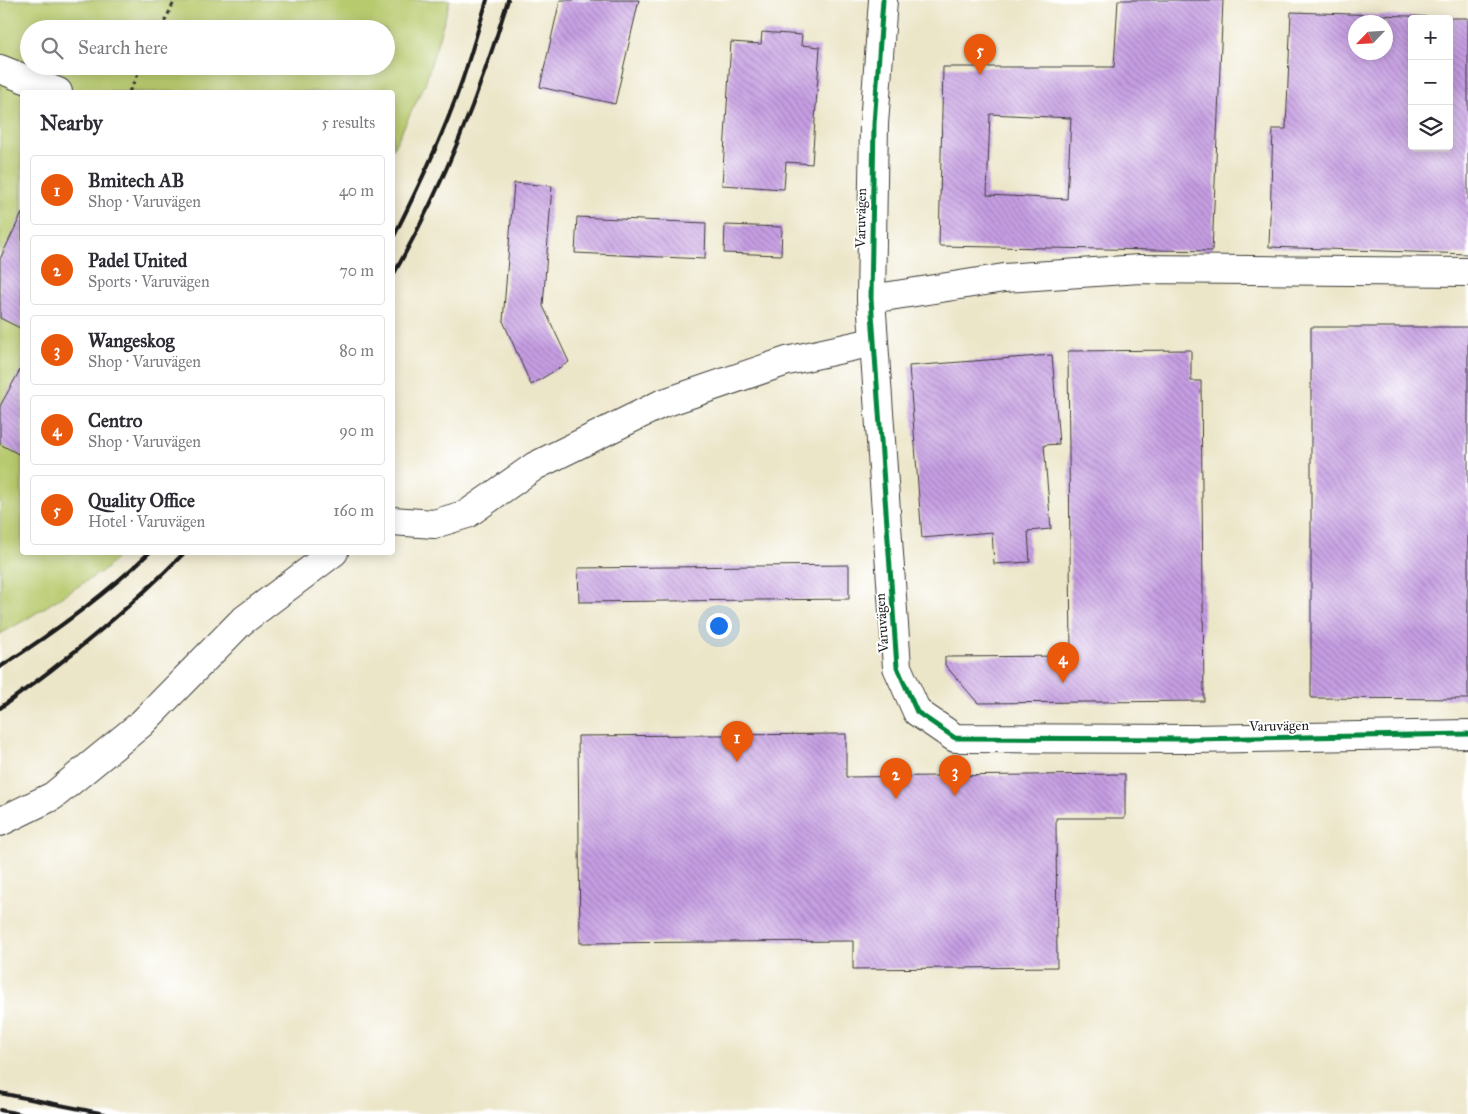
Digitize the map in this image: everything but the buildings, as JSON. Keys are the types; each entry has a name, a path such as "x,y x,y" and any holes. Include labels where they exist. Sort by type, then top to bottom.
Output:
{"street":[{"name":"Varuvägen","path":"883,0 874,124 871,299 873,342 897,667 917,712 955,738 1193,739 1468,734"},
{"path":"0,69 53,90"},
{"path":"871,299 1004,278 1140,269 1468,272"},
{"path":"395,521 434,524 467,514 535,466 661,404 787,361 873,342"},
{"path":"0,822 52,796 141,724 241,622 330,555"}],"path":[{"path":"165,20 175,0"},
{"path":"130,90 138,75"}],"green space":[{"path":"0,0 450,0 425,84 395,145 395,90 20,90 20,555 118,555 107,568 0,634"}],"railway":[{"path":"395,234 447,122 487,0"},
{"path":"395,272 427,211 458,142 485,72 508,0"},
{"path":"0,667 78,613 115,584 147,555"},
{"path":"0,708 96,634 182,555"},
{"path":"0,1093 105,1114"},
{"path":"0,1110 20,1114"}],"cycle path":[{"path":"883,0 874,124 871,299 897,667 917,712 955,738 1193,739 1468,734"}],"place":[{"name":"Quality Office","path":"980,75"},
{"name":"Centro","path":"1063,683"},
{"name":"Bmitech AB","path":"737,762"},
{"name":"Wangeskog","path":"955,796"},
{"name":"Padel United","path":"896,799"}]}
